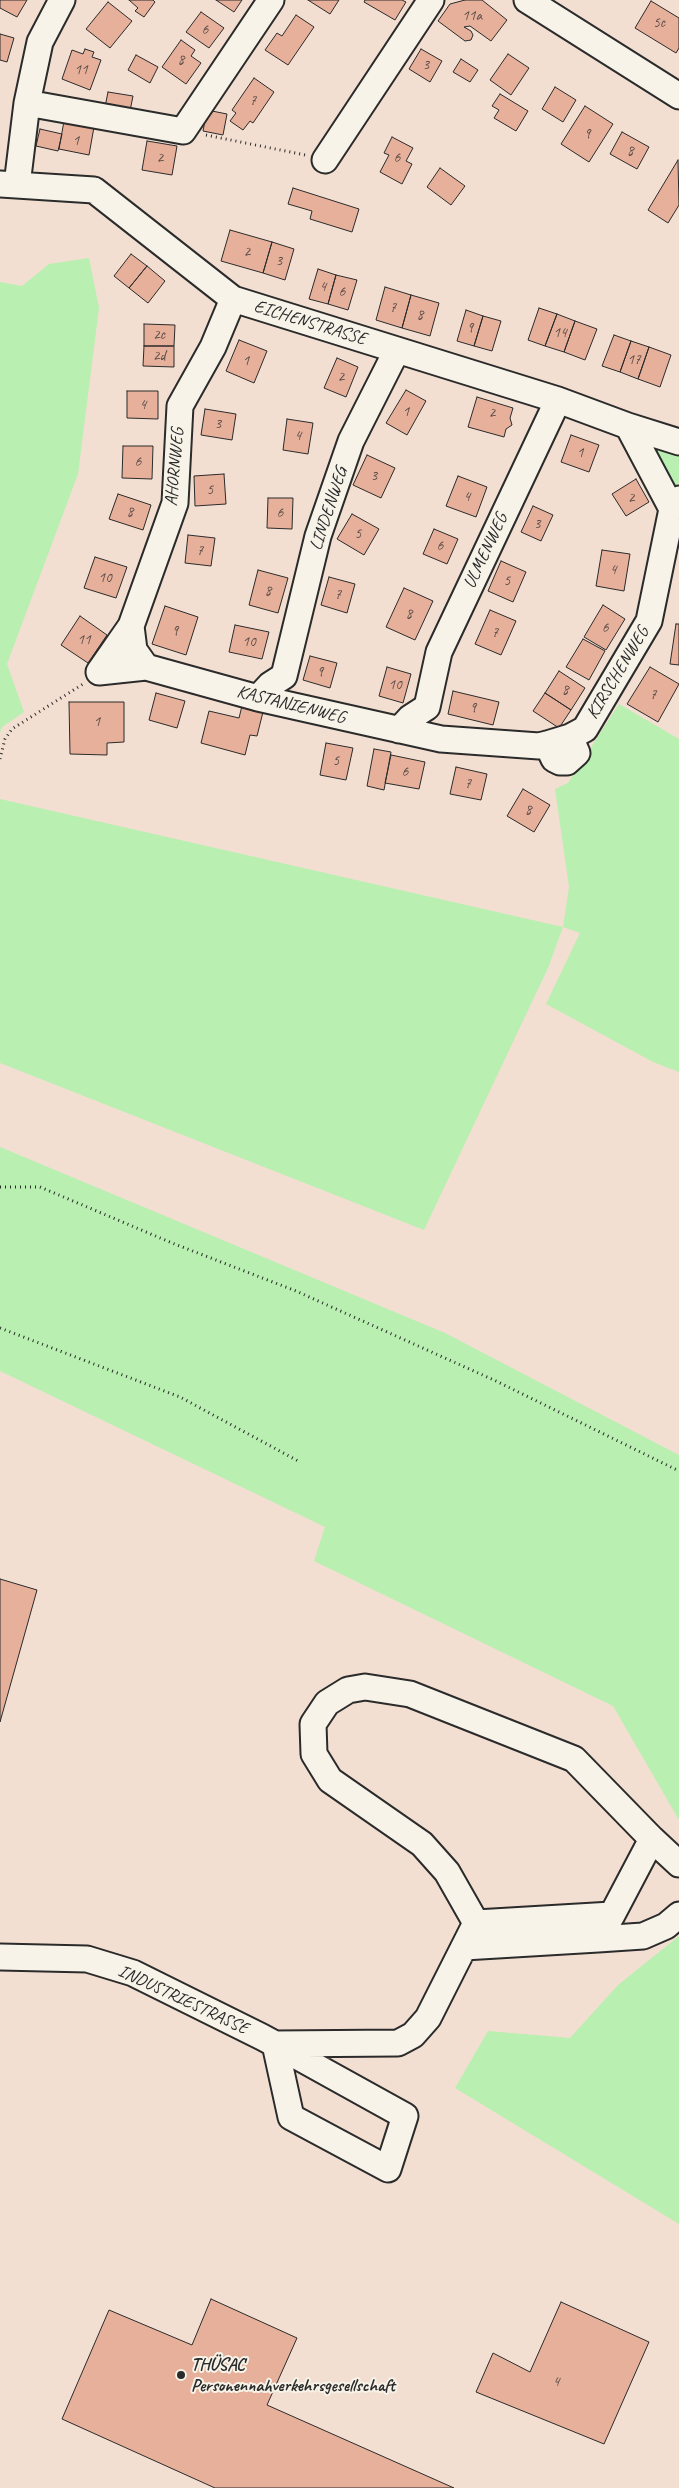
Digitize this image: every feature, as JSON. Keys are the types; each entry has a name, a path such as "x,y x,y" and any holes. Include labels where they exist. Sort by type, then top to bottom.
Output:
{"street":[{"path":"8,185 40,42 62,0"},
{"path":"27,103 183,130 272,0"},
{"path":"325,160 431,0"},
{"path":"527,0 679,96"},
{"name":"EICHENSTRASSE","path":"8,185 94,190 234,299 558,400 628,426"},
{"name":"AHORNWEG","path":"146,667 134,650 131,626 175,503 180,406 213,347 234,299"},
{"name":"LINDENWEG","path":"284,676 318,536 351,441 398,350"},
{"name":"ULMENWEG","path":"427,707 439,652 558,400"},
{"path":"628,426 679,442"},
{"name":"KIRSCHENWEG","path":"552,742 585,729 649,621 676,504 628,426"},
{"path":"100,672 131,626"},
{"name":"KASTANIENWEG","path":"100,672 146,667 258,698 441,739 552,742"},
{"path":"258,698 270,685 284,676 293,689 299,708"},
{"path":"399,730 410,718 427,707 441,739"},
{"path":"476,1923 447,1872 422,1844 330,1780 314,1754 313,1724 327,1703 348,1690 365,1687 410,1694 574,1759 679,1864"},
{"path":"598,1939 652,1839"},
{"path":"464,1947 643,1936 666,1926 679,1915"},
{"path":"476,1923 612,1916"},
{"path":"275,2044 398,2043 413,2035 428,2018 476,1923"},
{"name":"INDUSTRIESTRASSE","path":"0,1957 86,1959 133,1972 275,2044 405,2116 388,2169 291,2117 275,2044"}],"path":[{"path":"183,130 325,160"},
{"path":"0,759 5,739 12,729 100,672"},
{"path":"0,1187 40,1187 172,1244 296,1291 496,1381 679,1471"},
{"path":"0,1328 180,1398 300,1462"}],"green space":[{"path":"89,258 99,308 78,474 7,664 24,712 2,727 0,733 0,282 22,286 49,264"},
{"path":"646,442 679,454 679,482 673,491"},
{"path":"619,704 679,739 679,1072 653,1062 546,1004 580,933 563,927 569,887 555,789 568,783"},
{"path":"0,799 563,927 548,968 424,1230 0,1063"},
{"path":"0,1147 445,1333 679,1455 679,1820 613,1706 314,1561 325,1527 0,1371"},
{"path":"679,1936 679,2224 455,2088 488,2031 570,2038 618,1985"}],"building":[{"path":"0,0 27,0 17,17 0,8"},
{"path":"129,0 153,0 155,2 144,17 135,11 138,8"},
{"path":"216,0 242,0 234,12"},
{"path":"308,0 339,0 330,14"},
{"path":"365,0 402,0 406,2 395,20 364,2"},
{"path":"465,0 482,0 507,20 491,41 470,26 464,27 471,31 473,35 471,40 465,41 438,21 450,4"},
{"path":"651,1 679,18 679,48 676,53 635,28"},
{"path":"108,2 132,21 110,48 86,29"},
{"path":"201,12 224,28 209,48 186,32"},
{"path":"296,15 314,27 288,65 265,50 277,33 282,36"},
{"path":"0,34 14,38 7,62 0,60"},
{"path":"181,40 195,50 191,56 201,63 186,84 162,67"},
{"path":"85,49 94,52 92,57 101,60 90,90 62,79 72,50 83,54"},
{"path":"421,49 442,61 430,82 409,69"},
{"path":"508,54 529,68 511,95 490,80"},
{"path":"136,55 158,67 150,83 128,70"},
{"path":"461,59 478,70 470,82 453,72"},
{"path":"254,78 274,92 253,123 250,121 243,130 230,121 236,113 232,110"},
{"path":"555,87 576,100 563,122 542,109"},
{"path":"108,92 133,96 130,111 105,107"},
{"path":"500,94 528,111 516,131 494,118 499,110 492,106"},
{"path":"585,106 613,124 589,162 561,144"},
{"path":"207,110 227,114 223,135 203,131"},
{"path":"64,121 94,127 89,155 59,149"},
{"path":"40,129 62,134 58,151 36,146"},
{"path":"622,132 649,147 637,169 610,154"},
{"path":"392,137 413,148 406,161 412,164 402,184 380,172 389,155 384,153"},
{"path":"147,141 177,146 172,175 142,170"},
{"path":"678,160 679,205 668,223 648,210"},
{"path":"440,168 465,186 451,205 427,187"},
{"path":"293,188 359,209 352,232 310,219 312,211 288,204"},
{"path":"230,230 272,242 263,273 221,261"},
{"path":"272,242 294,249 285,280 263,273"},
{"path":"131,254 147,266 129,288 114,276"},
{"path":"147,266 165,281 148,303 129,288"},
{"path":"318,269 336,275 328,304 309,299"},
{"path":"336,275 357,280 348,310 328,304"},
{"path":"385,287 411,295 402,328 376,320"},
{"path":"411,295 439,303 430,336 402,328"},
{"path":"539,308 557,314 545,346 528,340"},
{"path":"466,310 483,316 474,346 457,341"},
{"path":"557,314 575,321 564,352 545,346"},
{"path":"483,316 501,321 492,351 474,346"},
{"path":"575,321 597,329 585,360 564,352"},
{"path":"144,324 175,325 174,346 144,346"},
{"path":"614,335 631,341 620,372 602,366"},
{"path":"239,340 267,351 254,383 226,371"},
{"path":"631,341 649,347 638,379 620,372"},
{"path":"144,346 174,346 174,367 143,366"},
{"path":"649,347 671,355 660,387 638,379"},
{"path":"337,358 358,367 346,397 324,388"},
{"path":"406,390 426,401 407,435 386,423"},
{"path":"127,391 158,391 158,419 127,418"},
{"path":"477,397 513,408 510,418 512,425 506,429 504,437 468,427"},
{"path":"205,409 236,414 232,440 201,435"},
{"path":"287,419 313,423 308,454 283,450"},
{"path":"571,435 599,445 589,472 561,462"},
{"path":"123,446 153,446 152,479 122,478"},
{"path":"367,455 395,468 381,498 353,485"},
{"path":"224,474 226,504 195,506 194,476"},
{"path":"458,476 487,487 476,517 446,506"},
{"path":"636,479 649,502 626,516 612,494"},
{"path":"118,494 151,505 143,530 109,519"},
{"path":"268,498 293,498 292,529 267,528"},
{"path":"533,506 553,515 541,541 521,532"},
{"path":"352,514 379,529 364,555 337,539"},
{"path":"434,529 458,539 447,564 423,554"},
{"path":"188,535 215,538 211,566 185,563"},
{"path":"602,550 630,554 624,591 596,586"},
{"path":"95,557 127,567 116,598 84,588"},
{"path":"501,561 526,572 513,602 488,591"},
{"path":"258,570 288,578 278,613 249,605"},
{"path":"329,577 355,584 347,613 321,605"},
{"path":"404,588 433,601 415,640 386,627"},
{"path":"603,605 625,619 606,650 584,637"},
{"path":"165,606 198,617 186,655 152,644"},
{"path":"490,610 516,621 501,655 475,644"},
{"path":"80,616 107,635 88,663 61,645"},
{"path":"676,624 679,624 679,665 670,664"},
{"path":"235,625 269,632 262,659 229,652"},
{"path":"583,639 605,651 589,680 566,667"},
{"path":"310,656 337,663 330,688 303,680"},
{"path":"387,667 411,674 403,703 379,696"},
{"path":"650,667 679,684 658,722 627,704"},
{"path":"559,671 585,688 571,710 545,693"},
{"path":"453,691 499,702 493,725 448,714"},
{"path":"156,693 185,701 177,728 149,720"},
{"path":"545,693 571,710 559,728 533,711"},
{"path":"69,702 124,702 124,742 107,743 107,755 70,754"},
{"path":"242,706 263,712 257,736 250,735 245,755 201,743 209,711 239,718"},
{"path":"326,743 353,748 346,780 320,775"},
{"path":"374,749 391,752 384,790 367,786"},
{"path":"391,755 425,762 419,789 385,783"},
{"path":"456,767 487,774 481,800 450,794"},
{"path":"523,789 550,805 534,832 507,816"},
{"path":"0,1579 37,1590 0,1722"},
{"name":"THÜSAC Personennahverkehrsgesellschaft","path":"211,2299 297,2338 267,2405 454,2488 215,2488 62,2419 109,2310 192,2345"},
{"path":"561,2302 649,2342 604,2444 476,2392 493,2353 530,2372"}],"place":[{"name":"THÜSAC Personennahverkehrsgesellschaft","path":"181,2375"}]}
